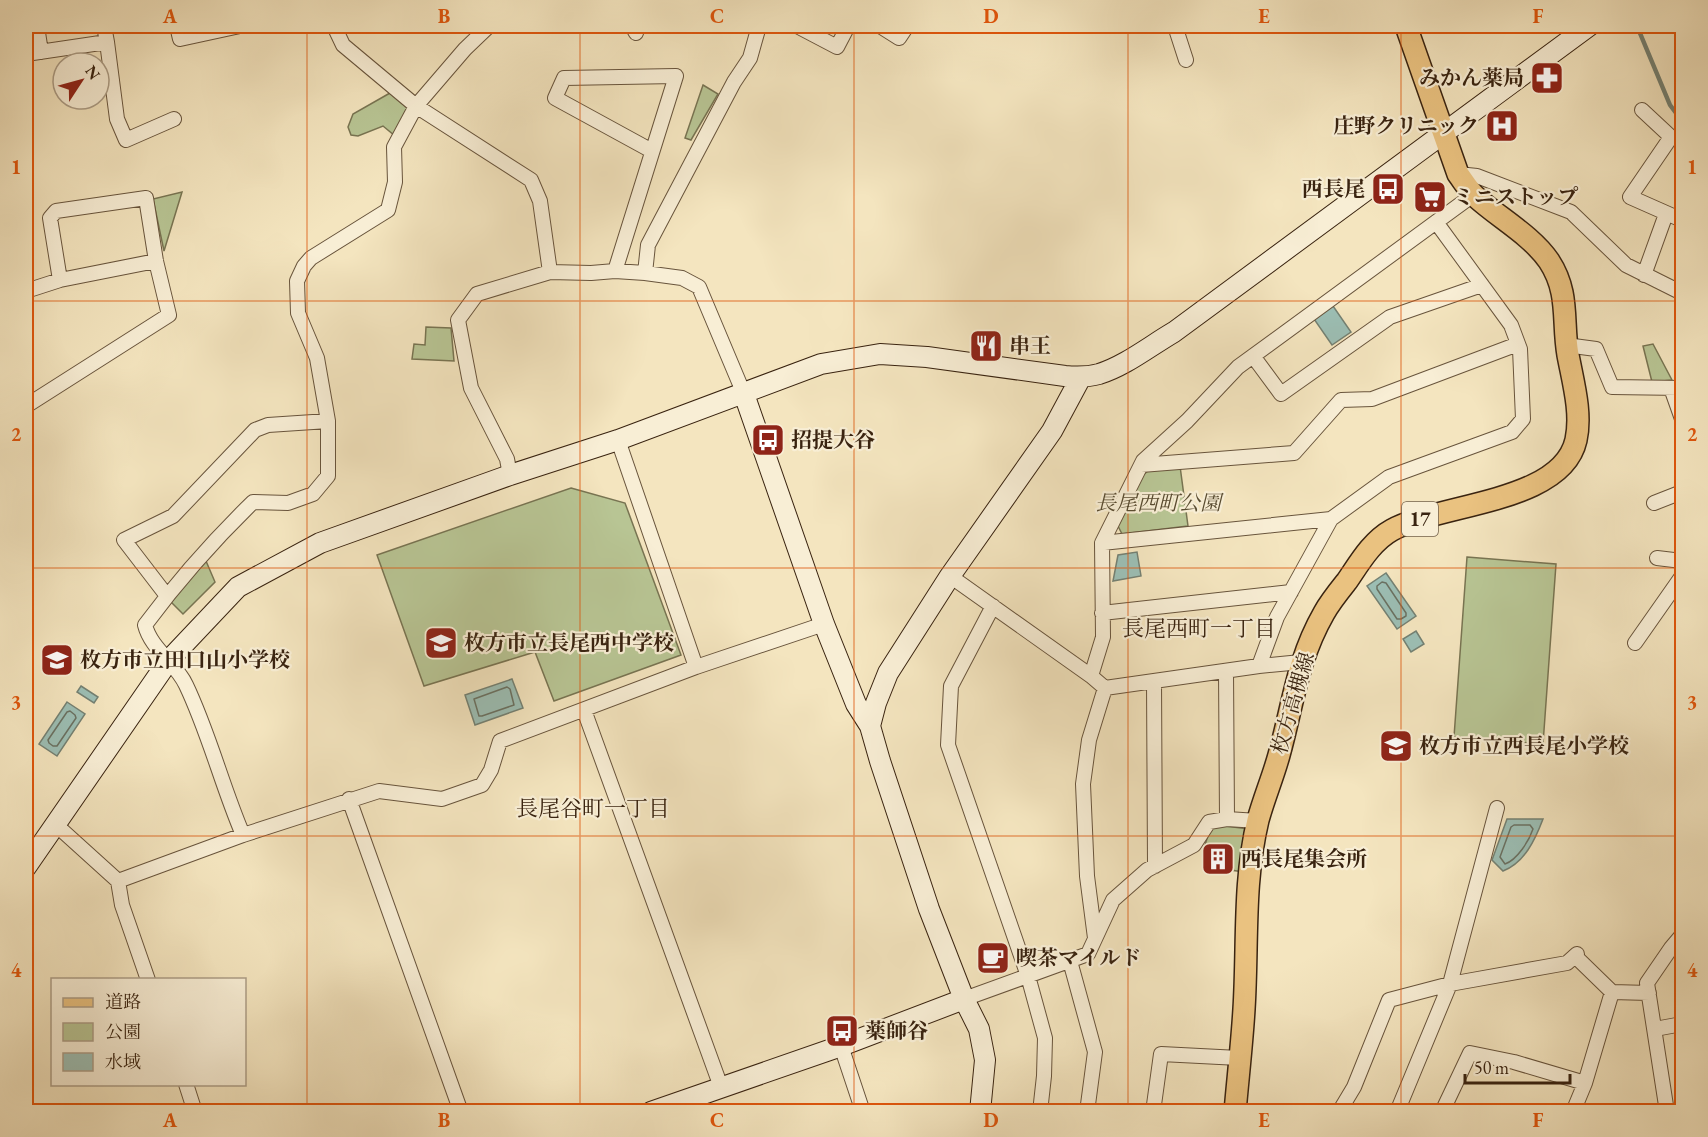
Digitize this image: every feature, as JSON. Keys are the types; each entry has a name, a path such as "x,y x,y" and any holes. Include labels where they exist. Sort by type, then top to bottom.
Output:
{"main road":[{"name":"枚方高槻線","path":"1235,1112 1244,1009 1247,895 1258,821 1279,754 1301,662 1324,612 1367,551 1391,530 1437,513 1526,489 1544,481 1569,456 1576,441 1577,404 1566,345 1565,304 1560,285 1549,262 1532,242 1473,195 1458,174 1406,26"}],"street":[{"path":"37,26 41,52"},
{"path":"104,26 117,119 126,140 174,119"},
{"path":"177,26 180,39 240,26"},
{"path":"334,26 343,45 416,106 531,180 540,201 550,272"},
{"path":"243,836 185,683 169,660 148,637 145,625 167,596 232,522 253,502 288,504 313,494 328,476 328,421 317,358 298,313 297,281 304,266 312,258 388,210 394,182 394,147 416,106 465,49 489,26"},
{"path":"645,273 648,245 734,82 750,58 759,26"},
{"path":"797,26 837,47 848,26"},
{"path":"880,26 899,38 907,26"},
{"path":"1175,26 1186,60"},
{"path":"26,867 169,660 238,587 320,543 510,475 618,440 820,364 880,354 927,357 1082,377 1098,374 1174,332 1589,26"},
{"path":"26,54 107,42"},
{"path":"615,271 676,76 564,78 555,98 652,151"},
{"path":"1642,110 1671,137 1630,197 1683,220"},
{"path":"1458,174 1477,176 1571,212 1626,265 1683,293"},
{"path":"1091,676 1104,637 1102,543 1143,461 1187,421 1238,367 1473,195"},
{"path":"28,401 169,315 156,261 146,198 56,211 50,218 60,280"},
{"path":"1644,275 1666,214"},
{"path":"1259,666 1277,617 1331,519 1389,477 1512,432 1523,419 1520,349 1511,325 1436,222"},
{"path":"26,291 60,280 156,261"},
{"path":"510,475 507,459 471,388 458,320 477,294 550,272 645,273 682,278 699,287 744,394 824,624 856,704 870,726 929,909 964,999 979,1029 985,1060 980,1112"},
{"path":"1253,356 1281,394 1390,317 1482,285"},
{"path":"1141,465 1294,453 1341,400 1371,399 1518,344"},
{"path":"1566,345 1596,349 1612,387 1677,388 1683,419"},
{"path":"870,726 888,673 950,576 1052,431 1082,377"},
{"path":"167,596 124,540 173,516 255,430 268,425 328,421"},
{"path":"618,440 696,666"},
{"path":"1654,503 1683,492"},
{"path":"1102,543 1331,519"},
{"path":"1657,558 1683,561"},
{"path":"950,576 1105,688 1301,662"},
{"path":"1635,643 1683,576"},
{"path":"1102,613 1291,592"},
{"path":"993,606 951,686 948,745 1028,976 1045,1038 1040,1112"},
{"path":"118,881 349,799 379,791 442,799 482,785 491,770 500,741 696,666 824,624"},
{"path":"1226,671 1227,819"},
{"path":"1154,681 1155,866"},
{"path":"1095,938 1087,876 1083,784 1089,740 1105,688"},
{"path":"584,710 721,1087"},
{"path":"349,799 461,1112"},
{"path":"1397,1112 1450,984 1497,808"},
{"path":"651,1112 841,1046 1088,954 1113,900 1147,870 1194,845 1209,822 1227,819 1258,821"},
{"path":"55,824 118,881 122,904 147,978"},
{"path":"1667,1112 1647,983 1683,935"},
{"path":"1339,1112 1354,1087 1389,1000 1450,984 1567,963 1576,955 1612,992 1648,993"},
{"path":"1070,961 1095,1052 1087,1112"},
{"path":"1573,1112 1585,1083 1612,992"},
{"path":"1655,1029 1683,1024"},
{"path":"841,1046 863,1112"},
{"path":"1442,1112 1470,1053 1514,1062 1585,1083"},
{"path":"1154,1112 1161,1054 1239,1058"},
{"path":"187,1086 195,1112"}],"green space":[{"path":"703,85 718,94 691,140 685,138"},
{"path":"390,93 409,107 394,135 383,126 358,136 351,135 348,127 353,114"},
{"path":"182,192 164,251 153,199"},
{"path":"426,327 451,328 454,361 412,359 414,344 425,345"},
{"path":"1653,344 1672,380 1652,382 1643,346"},
{"name":"長尾西町公園","path":"1180,466 1188,526 1122,534 1118,526 1142,476 1149,470"},
{"path":"571,488 625,503 681,655 554,701 535,652 424,686 377,555"},
{"path":"1467,557 1556,564 1543,744 1454,737"},
{"path":"206,561 215,582 183,614 170,601"},
{"path":"1217,825 1249,829 1244,872 1230,870 1232,848 1205,845 1209,832"}],"water":[{"path":"1333,306 1351,332 1332,345 1314,319"},
{"path":"1137,552 1141,576 1113,581 1118,555"},
{"path":"1386,573 1416,616 1397,629 1367,586"},
{"path":"1416,631 1424,644 1411,652 1403,639"},
{"path":"512,679 523,708 475,725 465,695"},
{"path":"81,686 98,697 94,703 77,692"},
{"path":"67,702 85,714 57,756 39,744"},
{"path":"1507,819 1543,819 1533,842 1523,856 1503,871 1492,860"}],"waterway":[{"path":"1637,26 1670,105 1682,121"}],"place":[{"name":"みかん薬局","path":"1547,78"},
{"name":"庄野クリニック","path":"1502,126"},
{"name":"西長尾","path":"1388,189"},
{"name":"ミニストップ","path":"1430,197"},
{"name":"串王","path":"986,346"},
{"name":"招提大谷","path":"768,440"},
{"name":"枚方市立長尾西中学校","path":"441,643"},
{"name":"枚方市立田口山小学校","path":"57,660"},
{"name":"枚方市立西長尾小学校","path":"1396,746"},
{"name":"西長尾集会所","path":"1218,859"},
{"name":"喫茶マイルド","path":"993,958"},
{"name":"薬師谷","path":"842,1031"}],"district":[{"name":"長尾西町一丁目","path":"1199,628"},
{"name":"長尾谷町一丁目","path":"593,808"}]}
